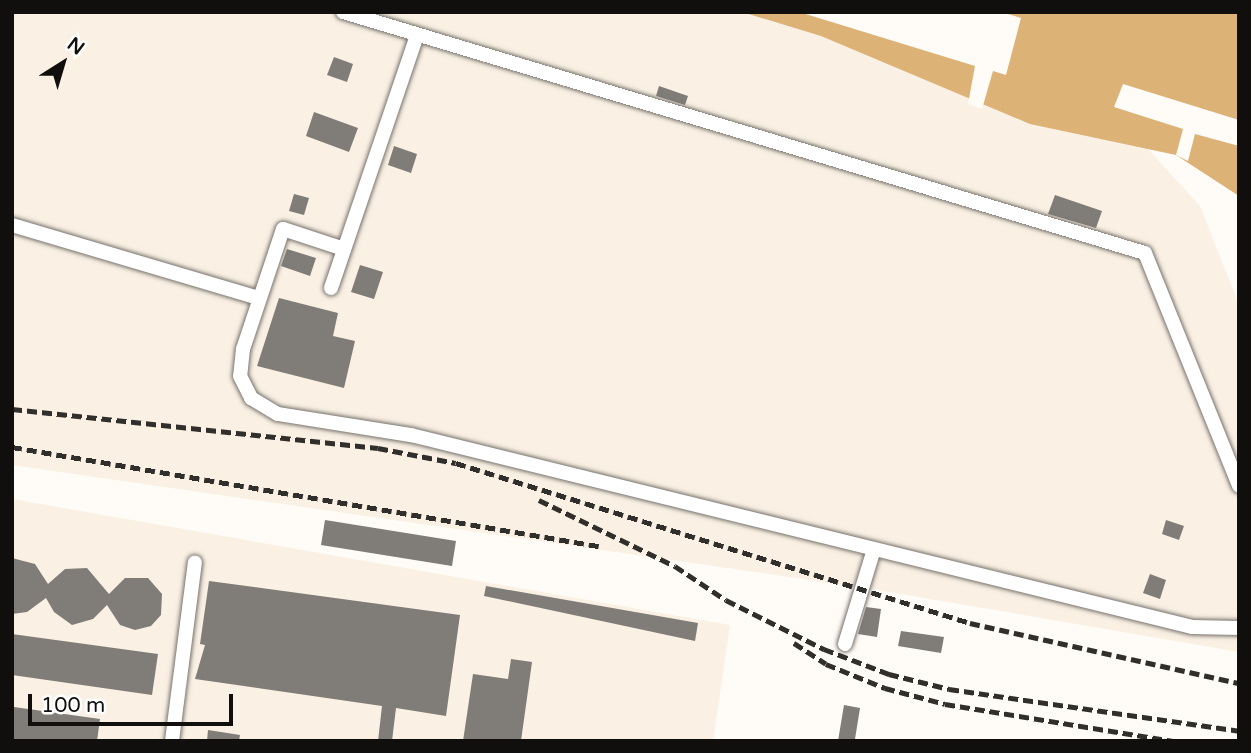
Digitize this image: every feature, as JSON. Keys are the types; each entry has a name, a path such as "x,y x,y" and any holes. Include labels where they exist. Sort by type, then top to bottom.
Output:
{"lane":[{"path":"343,12 1144,253 1239,486"},
{"path":"331,288 417,35"},
{"path":"12,225 259,298"},
{"path":"344,249 283,229 259,298 240,376 251,398 278,414 411,435 1192,627 1239,628"},
{"path":"845,644 874,549"},
{"path":"172,741 195,562"}],"shaded area":[{"path":"12,12 1024,13 1200,206 1239,305 1239,652 866,588 12,465"},
{"path":"742,12 1239,12 1239,196 1176,155 1030,124 821,36"},
{"path":"12,499 730,625 713,741 12,741"}],"pier":[{"path":"799,12 1001,12 1021,18 1006,75 993,71 982,109 968,104 975,66"},
{"path":"1123,84 1239,120 1239,146 1195,134 1188,161 1176,155 1183,129 1114,107"}],"building":[{"path":"334,57 353,64 347,82 327,75"},
{"path":"659,86 688,96 685,105 656,96"},
{"path":"314,112 358,128 349,152 306,136"},
{"path":"394,146 417,154 411,173 388,165"},
{"path":"294,194 309,198 304,215 289,211"},
{"path":"1055,195 1102,211 1096,228 1048,214"},
{"path":"287,249 316,258 310,276 281,266"},
{"path":"360,265 383,272 374,299 351,292"},
{"path":"279,298 338,313 333,336 355,341 344,388 257,366"},
{"path":"325,520 456,541 452,566 321,545"},
{"path":"1166,520 1184,526 1179,540 1162,534"},
{"path":"12,558 35,564 48,584 65,569 87,568 109,594 125,578 148,578 162,594 161,615 151,626 135,630 120,625 107,605 93,619 72,625 54,612 46,598 27,612 12,614"},
{"path":"1150,574 1166,580 1160,599 1143,593"},
{"path":"209,581 460,615 446,716 396,708 392,741 378,741 382,706 195,679 205,645 200,644"},
{"path":"486,586 698,623 695,641 484,596"},
{"path":"866,607 881,609 877,637 858,634"},
{"path":"901,631 944,637 941,653 898,646"},
{"path":"12,634 158,654 152,695 12,675"},
{"path":"511,659 532,662 521,741 463,741 473,674 508,679"},
{"path":"844,705 860,708 855,739 838,741"},
{"path":"14,707 100,719 97,741 12,741"},
{"path":"208,730 240,735 239,741 207,741"}],"railway":[{"path":"12,409 378,448 456,463 970,623 1239,683"},
{"path":"12,447 604,547"},
{"path":"539,500 675,566 726,600 824,649 889,674 949,689 1239,731"},
{"path":"794,643 826,664 885,688 945,704 1173,741"}]}
